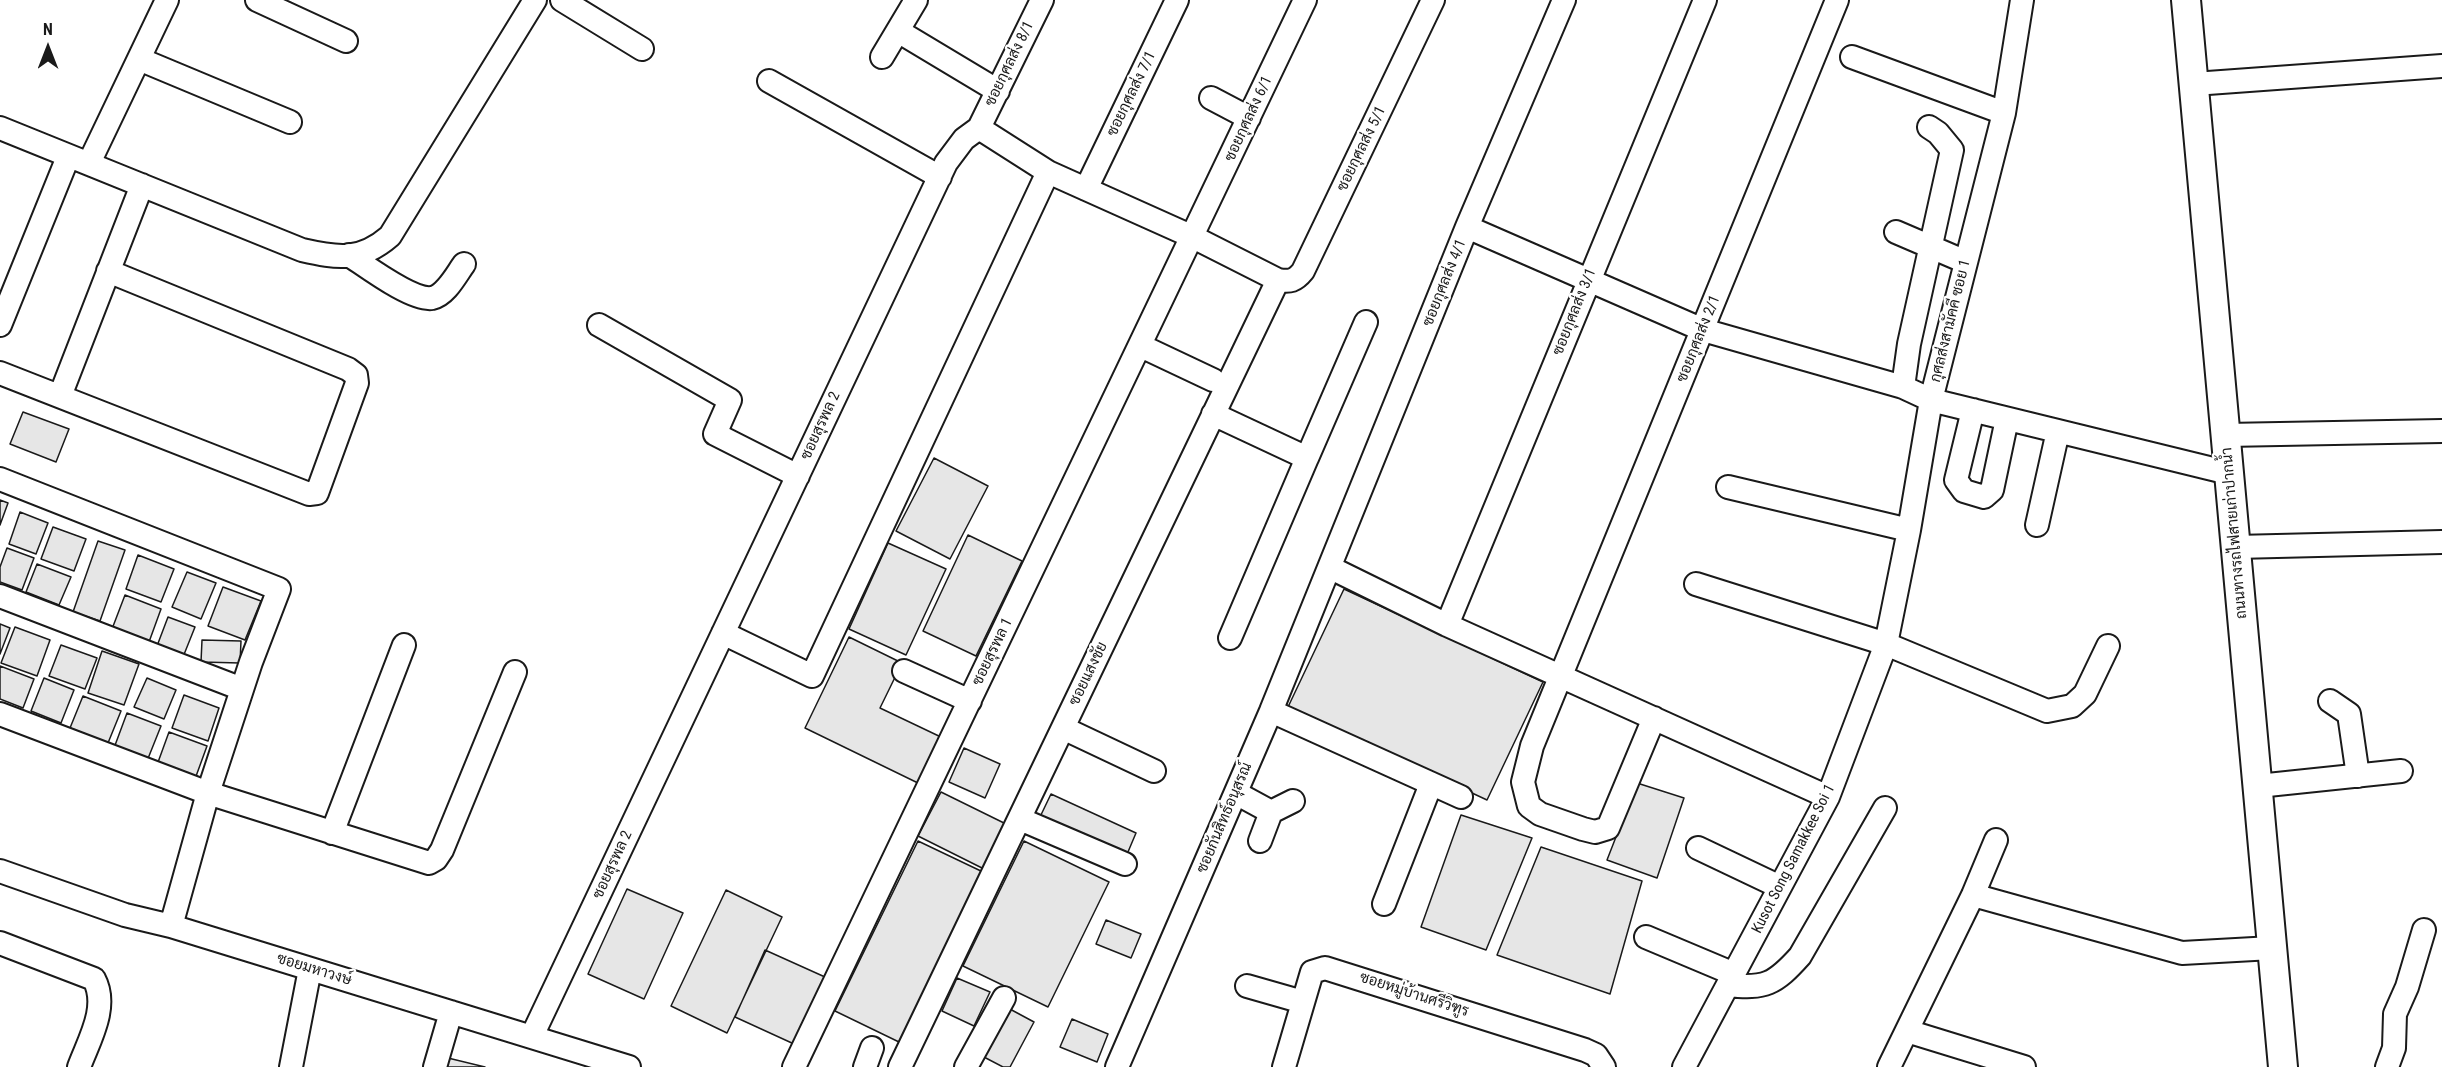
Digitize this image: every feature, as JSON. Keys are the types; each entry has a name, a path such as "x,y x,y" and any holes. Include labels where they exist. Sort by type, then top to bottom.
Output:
{"main road":[{"name":"ถนนทางรถไฟสายเก่าปากน้ำ","path":"2186,0 2283,1067"}],"street":[{"path":"89,164 167,0"},
{"path":"257,0 346,41"},
{"path":"0,128 302,250 336,257 349,255 377,247 390,236 535,0"},
{"path":"562,0 642,49"},
{"path":"882,57 916,0"},
{"name":"ซอยกุศลส่ง 8/1","path":"979,128 1042,0"},
{"name":"ซอยกุศลส่ง 7/1","path":"1086,189 1177,0"},
{"name":"ซอยกุศลส่ง 6/1","path":"1193,237 1305,0"},
{"name":"ซอยกุศลส่ง 5/1","path":"1278,280 1288,282 1296,279 1303,271 1433,0"},
{"name":"ซอยกุศลส่ง 4/1","path":"1331,568 1467,227 1564,0"},
{"name":"ซอยกุศลส่ง 3/1","path":"1447,625 1587,281 1705,0"},
{"name":"ซอยกุศลส่ง 2/1","path":"1654,718 1608,828 1602,831 1589,831 1540,814 1529,806 1523,782 1532,746 1837,0"},
{"name":"กุศลส่งสามัคคี ซอย 1","path":"1886,644 1909,530 1931,400 2004,113 2022,0"},
{"path":"898,31 998,91"},
{"path":"1852,57 2004,113"},
{"path":"139,59 290,122"},
{"path":"2194,84 2442,66"},
{"path":"769,81 940,177"},
{"path":"1211,98 1250,118"},
{"path":"1903,387 1909,344 1952,150 1938,133 1929,127"},
{"path":"979,128 1048,172 1193,237 1278,280"},
{"name":"ซอยสุรพล 2","path":"532,1036 940,177 954,151 964,139 979,128"},
{"path":"0,325 68,157"},
{"path":"723,633 812,676 1048,172"},
{"path":"60,396 142,184"},
{"path":"1467,227 1703,330 1903,387 1931,400 2229,472"},
{"path":"1896,232 1966,262"},
{"name":"ซอยสุรพล 1","path":"794,1067 1193,237"},
{"path":"349,255 391,282 424,297 432,298 443,292 464,264"},
{"path":"0,373 309,494 317,493 357,382 356,375 348,369 108,270"},
{"name":"ซอยแสงชัย","path":"900,1067 1278,280"},
{"path":"1230,638 1366,322"},
{"path":"599,325 730,400 715,434 798,476"},
{"path":"1141,346 1214,380"},
{"path":"1973,410 1956,480 1964,491 1984,497 1992,490 2007,419"},
{"path":"1214,414 1307,458"},
{"path":"2037,525 2058,431"},
{"path":"2226,435 2442,431"},
{"path":"0,479 279,589 242,689 208,793 171,926"},
{"path":"1728,487 1909,530"},
{"path":"2236,547 2442,542"},
{"path":"1331,568 1447,625 1828,797"},
{"name":"ซอยกันสิทธ์อนุสรณ์","path":"1117,1067 1331,568"},
{"path":"1696,584 1886,644 2047,711 2072,706 2085,694 2108,646"},
{"path":"0,596 242,689"},
{"name":"Kusot Song Samakkee Soi 1","path":"1684,1067 1828,797 1886,644"},
{"path":"332,833 404,645"},
{"path":"904,671 970,701"},
{"path":"0,714 208,793 429,862 436,859 442,850 515,672"},
{"path":"2330,701 2349,714 2358,776"},
{"path":"1271,711 1461,797"},
{"path":"1063,728 1154,771"},
{"path":"2258,786 2401,771"},
{"path":"1384,904 1431,784"},
{"path":"1236,793 1271,812"},
{"path":"1260,841 1271,812 1293,801"},
{"path":"1646,938 1751,987 1765,985 1782,976 1800,956 1885,808"},
{"path":"1020,819 1125,864"},
{"path":"1888,1067 1973,895 1996,840"},
{"path":"1698,848 1780,887"},
{"name":"ซอยมหาวงษ์","path":"0,870 125,915 171,926 629,1067"},
{"path":"1973,895 2182,953 2272,948"},
{"path":"2387,1067 2394,1048 2395,1014 2407,987 2424,930"},
{"path":"0,944 94,979 98,986 101,1007 79,1067"},
{"name":"ซอยหมู่บ้านศรีวิฑูร","path":"1284,1067 1312,972 1325,968 1333,968 1585,1050 1596,1055 1604,1067"},
{"path":"291,1067 310,969"},
{"path":"1247,986 1304,1002"},
{"path":"966,1067 1005,998"},
{"path":"435,1067 451,1012"},
{"path":"1907,1031 2024,1067"}],"building":[{"path":"23,412 69,429 56,462 10,444"},
{"path":"934,458 988,486 950,559 896,531"},
{"path":"0,500 8,503 0,525"},
{"path":"20,512 48,523 36,554 9,544"},
{"path":"53,527 86,539 74,571 41,559"},
{"path":"968,535 1022,561 976,656 923,631"},
{"path":"98,541 125,550 100,621 73,612"},
{"path":"888,543 946,569 906,655 849,629"},
{"path":"7,548 34,558 22,590 0,582 0,567"},
{"path":"138,555 174,569 161,602 126,589"},
{"path":"37,564 71,577 59,605 26,592"},
{"path":"187,572 216,583 201,619 172,607"},
{"path":"223,587 261,601 245,640 208,626"},
{"path":"1344,589 1543,682 1487,800 1288,707"},
{"path":"125,595 161,609 149,642 112,629"},
{"path":"168,617 195,627 183,657 157,646"},
{"path":"0,624 10,628 0,654"},
{"path":"15,627 50,640 37,676 1,663"},
{"path":"849,637 902,663 880,708 943,738 920,784 805,728"},
{"path":"202,640 241,641 240,663 201,662"},
{"path":"61,645 97,658 85,689 49,676"},
{"path":"102,651 139,664 124,705 88,693"},
{"path":"0,666 34,679 23,708 0,699"},
{"path":"44,678 74,690 61,723 31,711"},
{"path":"147,678 176,690 164,719 134,707"},
{"path":"184,695 219,708 208,741 172,728"},
{"path":"83,696 121,711 108,743 70,728"},
{"path":"127,713 161,726 147,761 114,748"},
{"path":"169,732 207,746 195,779 157,765"},
{"path":"964,748 1000,764 985,798 949,782"},
{"path":"1637,783 1684,798 1657,878 1607,860"},
{"path":"941,792 1006,824 984,869 918,836"},
{"path":"1051,794 1136,833 1125,859 1039,819"},
{"path":"1461,815 1532,838 1486,950 1421,927"},
{"path":"918,841 983,872 899,1042 835,1011"},
{"path":"1024,841 1109,882 1048,1007 963,966"},
{"path":"1541,847 1642,881 1610,994 1497,955"},
{"path":"627,889 683,913 644,999 588,974"},
{"path":"726,890 782,917 727,1033 671,1006"},
{"path":"1106,920 1141,934 1131,958 1096,944"},
{"path":"765,950 825,977 794,1044 735,1017"},
{"path":"957,978 990,992 974,1026 942,1011"},
{"path":"1008,1008 1034,1022 1010,1067 1003,1067 982,1056"},
{"path":"1072,1019 1108,1034 1097,1062 1060,1047"},
{"path":"448,1058 485,1067 445,1067"}]}
